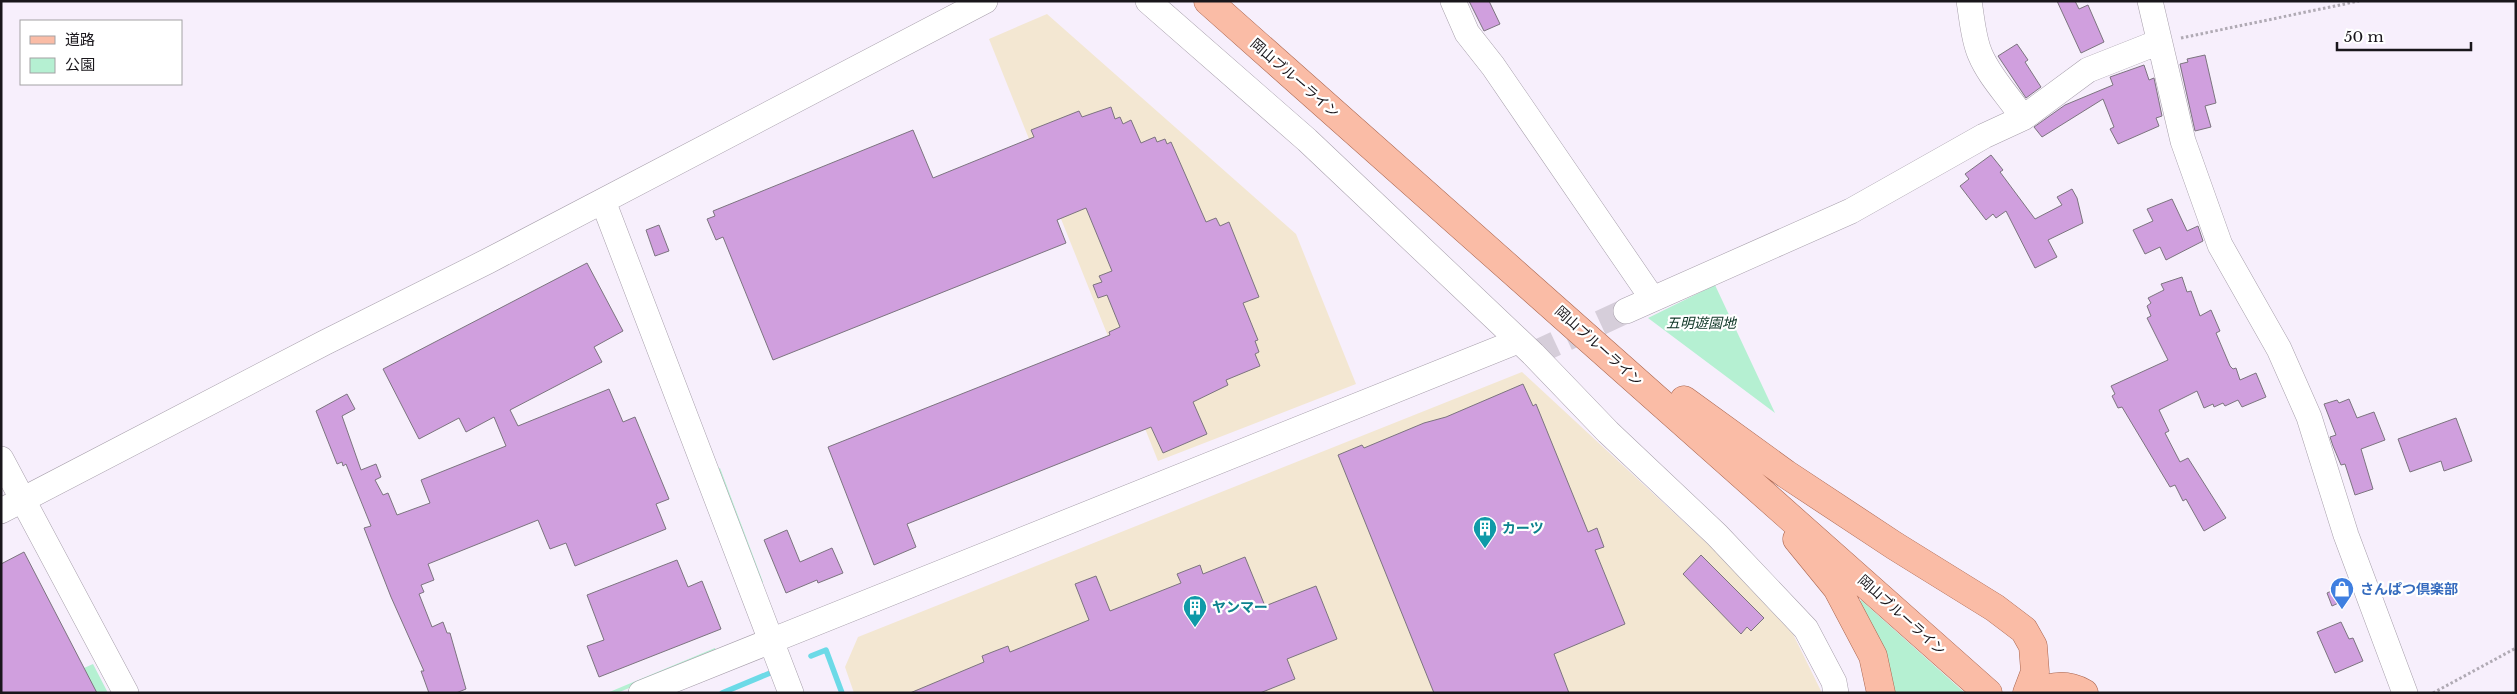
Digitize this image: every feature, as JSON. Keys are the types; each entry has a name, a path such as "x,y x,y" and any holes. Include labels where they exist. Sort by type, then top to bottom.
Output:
{"main road":[{"name":"岡山ブルーライン","path":"1208,1 1553,305 1988,693"},
{"path":"1553,305 1786,474 1895,546 1995,608 2024,630 2032,646 2036,672 2026,693"},
{"path":"1767,495 1806,552 1837,588 1873,656 1881,693"},
{"path":"2035,693 2046,688 2065,685 2084,693"}],"street":[{"path":"1,511 603,201 985,1"},
{"path":"1148,1 1307,140 1518,341 1608,432 1717,535 1806,629 1834,682 1836,693"},
{"path":"1453,1 1467,34 1493,66 1652,298"},
{"path":"1969,1 1979,53 1991,75 2008,94 2023,118"},
{"path":"2150,1 2158,42 2183,141 2220,245 2280,349 2309,417 2346,535 2405,693"},
{"path":"1626,311 1851,211 1984,136 2023,118 2088,70 2158,42"},
{"path":"603,201 791,693"},
{"path":"640,693 1518,341"},
{"path":"1,459 126,693"}],"path":[{"path":"2158,42 2200,35 2359,1"},
{"path":"2433,693 2516,648"}],"shaded area":[{"path":"1047,14 1296,234 1356,384 1158,461 989,39"},
{"path":"1522,372 1711,547 1793,634 1822,693 854,693 845,667 858,637"}],"green space":[{"name":"五明遊園地","path":"1715,285 1775,413 1648,318"},
{"path":"720,468 763,582 759,583 716,469"},
{"path":"1861,600 1965,693 1888,693 1857,606"},
{"path":"715,648 717,652 617,693 607,693"},
{"path":"93,664 108,693 95,693 84,668"}],"building":[{"path":"1469,1 1489,1 1500,24 1484,31"},
{"path":"2057,1 2075,1 2079,9 2088,5 2104,42 2081,53"},
{"path":"2017,44 2028,60 2025,62 2041,87 2026,98 1998,56"},
{"path":"2205,55 2216,103 2205,106 2211,127 2195,131 2180,64 2188,62 2187,59"},
{"path":"2144,65 2149,80 2154,78 2162,116 2156,118 2159,126 2118,144 2110,129 2114,127 2103,99 2042,137 2034,127 2065,105 2113,85 2110,77"},
{"path":"1111,107 1115,119 1120,117 1123,124 1131,120 1141,143 1155,137 1157,142 1165,139 1167,144 1171,142 1206,222 1216,218 1220,226 1229,222 1259,297 1243,303 1258,340 1255,341 1259,352 1255,354 1260,366 1226,380 1228,385 1193,402 1207,434 1163,453 1151,427 907,524 916,547 874,565 828,447 1110,335 1109,332 1120,327 1107,295 1098,298 1093,285 1102,282 1099,276 1112,271 1086,208 1057,220 1066,243 773,360 723,237 716,240 707,219 715,216 713,211 913,130 933,178 1034,137 1031,130 1079,111 1082,117"},
{"path":"1991,155 2003,170 2000,172 2035,219 2062,205 2057,197 2072,189 2077,198 2083,223 2048,240 2057,257 2035,268 2006,211 1996,218 1993,214 1986,220 1960,186 1969,179 1965,174"},
{"path":"2172,199 2187,231 2198,226 2203,241 2166,260 2160,247 2145,254 2133,230 2153,221 2147,209"},
{"path":"659,225 669,251 655,256 646,230"},
{"path":"587,263 623,331 594,347 602,362 510,410 518,426 609,389 623,422 635,417 669,499 656,504 666,529 575,566 566,543 550,549 538,520 428,564 434,580 421,585 424,592 419,594 432,627 443,622 447,633 450,633 466,689 456,693 429,693 421,671 424,671 391,597 364,528 371,526 346,464 343,466 342,462 337,464 316,411 347,394 355,409 342,416 361,470 376,464 381,477 375,480 383,495 388,493 397,515 430,503 421,480 506,446 494,417 466,432 459,418 419,439 383,369"},
{"path":"2182,277 2187,292 2191,291 2200,316 2211,310 2220,331 2216,333 2230,366 2233,369 2236,368 2240,380 2256,373 2266,397 2242,407 2238,400 2225,406 2223,403 2214,407 2213,404 2204,408 2197,391 2159,410 2169,431 2165,433 2180,462 2188,458 2226,518 2204,531 2186,499 2183,501 2175,485 2170,487 2122,407 2118,408 2112,396 2115,394 2111,386 2168,360 2147,318 2151,316 2147,306 2151,303 2148,298 2164,290 2161,284"},
{"name":"カーツ","path":"1523,384 1533,406 1536,404 1588,532 1597,528 1604,547 1595,550 1625,624 1554,654 1569,693 1434,693 1338,455 1362,445 1364,448 1424,423 1446,417"},
{"path":"2349,399 2357,418 2374,412 2385,440 2361,449 2373,489 2355,495 2345,464 2341,465 2333,446 2330,437 2336,435 2324,404 2337,400 2339,403"},
{"path":"2456,418 2472,461 2444,471 2441,461 2410,472 2398,439"},
{"path":"787,530 800,562 832,548 843,573 818,583 817,580 786,593 764,540"},
{"path":"24,552 97,693 1,693 1,564"},
{"path":"1701,555 1764,618 1751,631 1747,627 1741,634 1683,574"},
{"name":"ヤンマー","path":"1245,557 1265,606 1316,586 1337,639 1287,659 1295,679 1260,693 910,693 984,662 982,656 1008,646 1010,652 1089,620 1075,584 1096,576 1110,611 1181,583 1177,574 1200,565 1203,574"},
{"path":"677,560 688,587 702,581 721,629 599,677 587,646 604,640 587,595"},
{"path":"2340,587 2345,600 2332,606 2327,593"},
{"path":"2341,622 2349,639 2353,638 2363,661 2335,673 2317,632"}],"waterway":[{"path":"811,656 826,650 842,693"},
{"path":"722,693 775,671"}],"tunnel":[{"path":"1533,354 1626,311"}],"place":[{"name":"カーツ","path":"1485,549"},
{"name":"さんぱつ倶楽部","path":"2342,610"},
{"name":"ヤンマー","path":"1195,628"}]}
